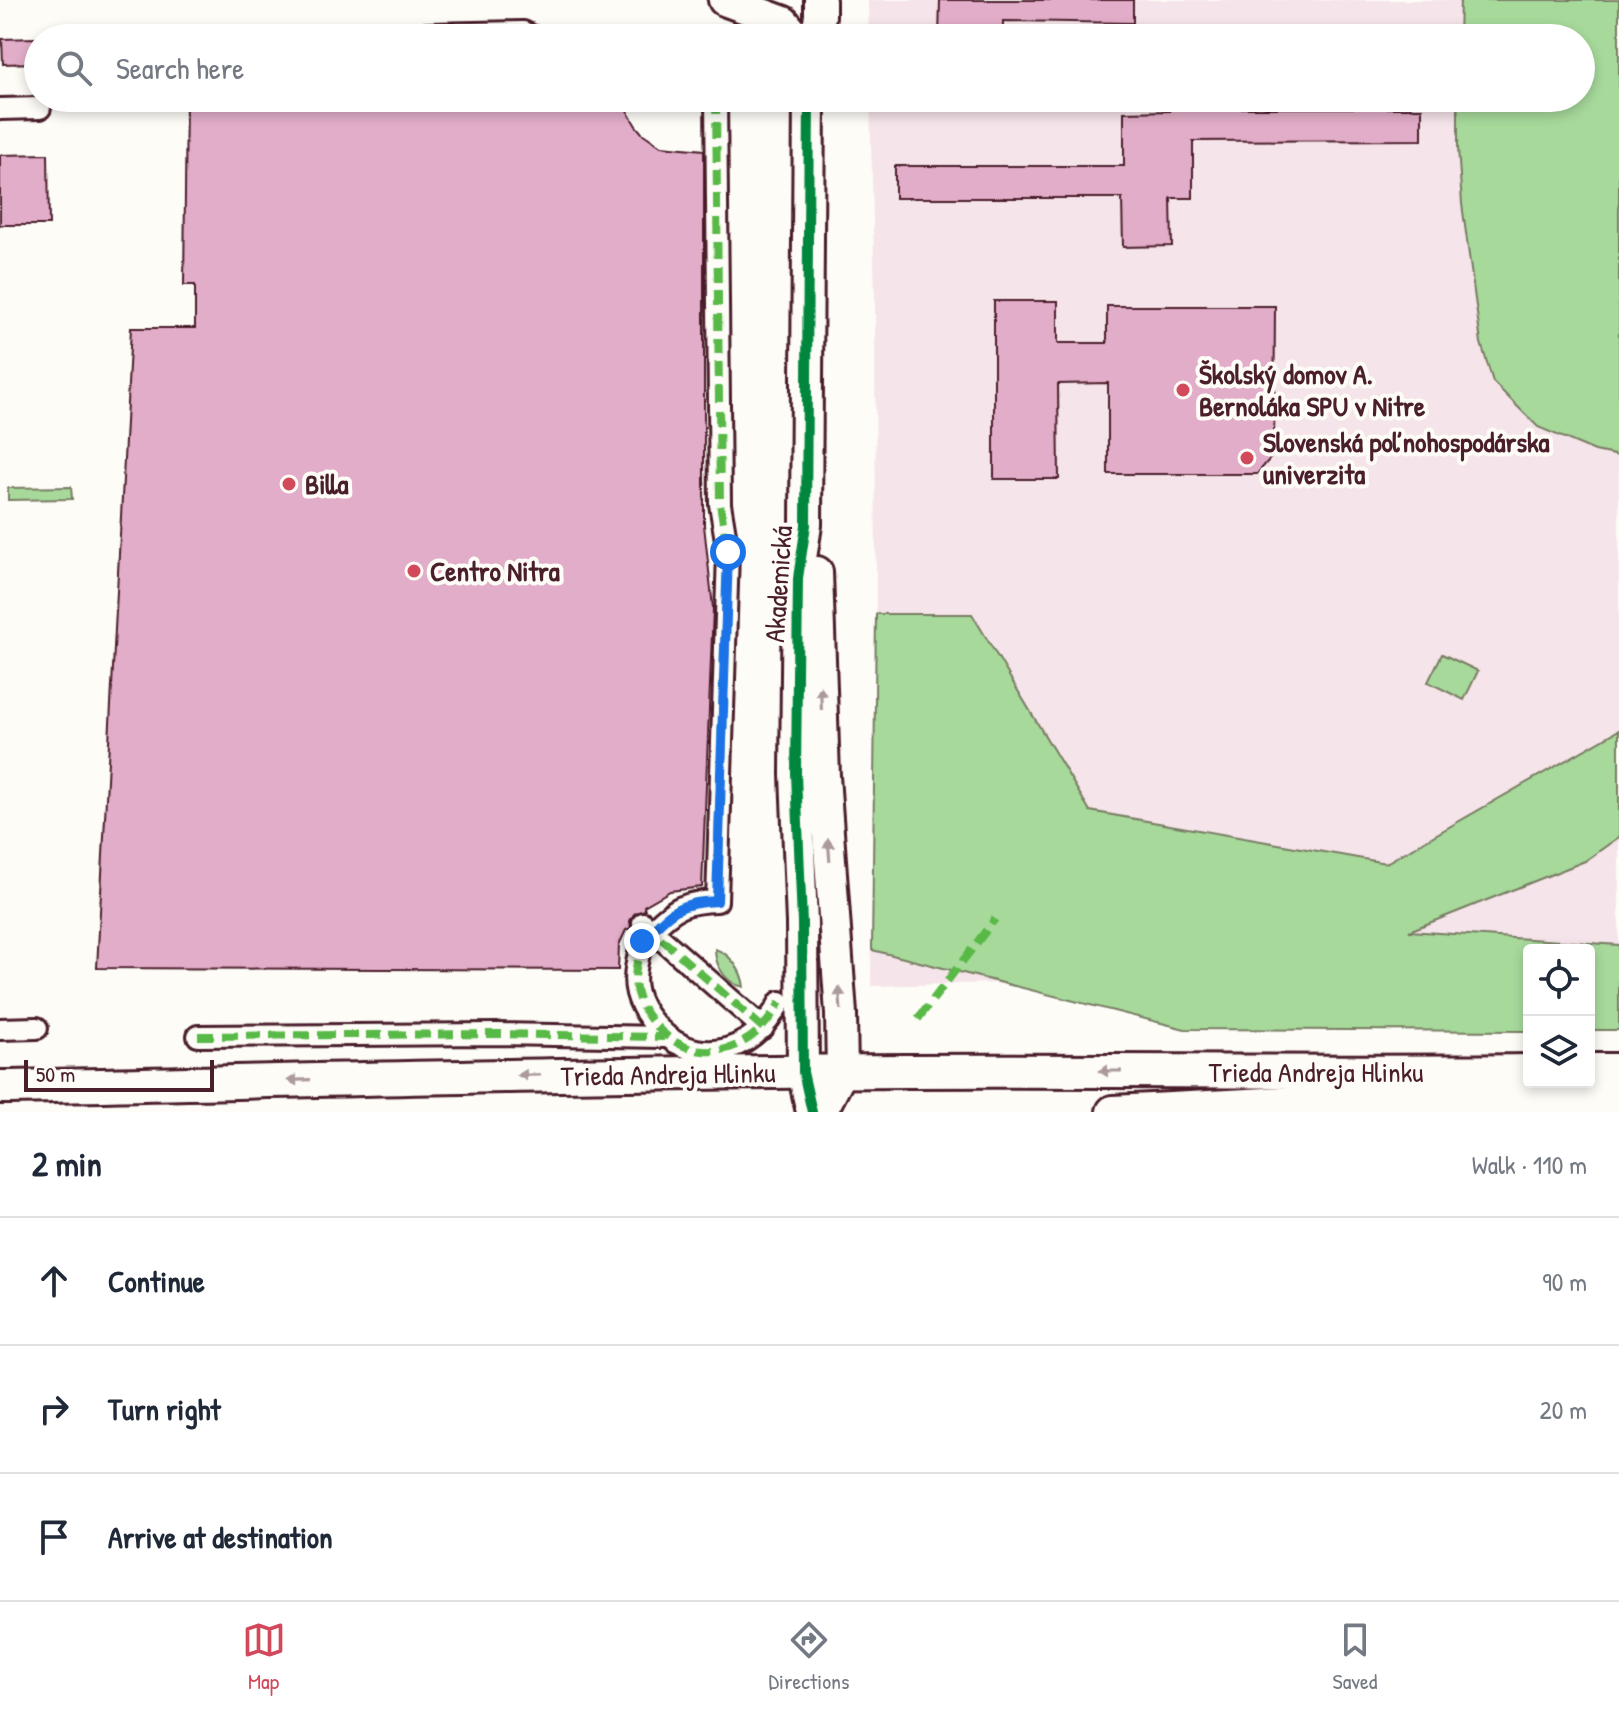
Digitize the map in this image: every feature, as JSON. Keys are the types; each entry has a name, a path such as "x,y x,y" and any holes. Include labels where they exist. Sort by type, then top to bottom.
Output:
{"main road":[{"path":"1595,1070 1619,1070"},
{"name":"Trieda Andreja Hlinku","path":"0,1087 160,1098 803,1072 1298,1074 1523,1071"},
{"name":"Trieda Andreja Hlinku","path":"1113,1112 1288,1103 1619,1099"}],"street":[{"path":"724,0 771,13"},
{"path":"819,24 820,0"},
{"path":"0,109 24,108"},
{"path":"664,1037 639,1005 633,978 642,941 648,926 672,910 694,902 717,901 728,552 720,504 716,112"},
{"name":"Akademická","path":"807,112 806,525 798,578 796,774 802,923 803,1072 812,1112"},
{"name":"Akademická","path":"806,525 817,567 824,776 841,1014 842,1072"},
{"path":"648,926 763,1028"},
{"path":"198,1036 498,1034 664,1037 687,1048 717,1051 740,1045 763,1028 780,1002"},
{"path":"0,1029 37,1028"},
{"path":"821,1112 842,1072"}],"shaded area":[{"name":"Slovenská poľnohospodárska univerzita","path":"868,0 1619,0 1619,972 1595,954 1595,944 1523,944 1523,951 1214,978 871,986 876,614 875,301 870,112 1595,112 1595,24 869,24"}],"green space":[{"path":"1460,0 1619,0 1619,456 1595,451 1538,427 1493,382 1481,343 1462,204 1458,148 1458,112 1595,112 1595,24 1459,24"},
{"path":"71,487 72,499 8,500 8,488"},
{"path":"876,614 972,614 1090,811 1386,863 1619,730 1619,837 1585,861 1409,931 1619,945 1619,1030 1595,1030 1595,944 1523,944 1523,1031 1185,1029 872,950"},
{"path":"1442,654 1478,671 1464,700 1428,682"},
{"path":"715,949 735,964 744,987 732,982 723,973"}],"building":[{"path":"940,0 1133,0 1133,23 1003,21 1003,24 939,24"},
{"path":"24,38 24,63 3,64 2,39"},
{"name":"Centro Nitra","path":"186,112 629,112 642,133 661,146 704,150 704,525 713,608 702,887 670,891 644,906 645,910 634,914 630,921 631,928 626,930 619,945 618,970 97,968 131,328 195,328 195,285 184,285"},
{"path":"1124,112 1422,112 1422,140 1193,141 1193,198 1171,198 1172,246 1123,247 1122,198 895,198 895,166 1124,166"},
{"path":"48,154 49,225 0,225 0,155"},
{"path":"994,301 1058,301 1058,343 1107,343 1107,306 1275,306 1274,454 1257,474 1108,474 1108,383 1058,384 1059,479 994,479"}],"marked path":[{"path":"716,112 720,504 728,552 717,901 681,907 652,930 640,949 636,986 646,1013 667,1036 684,1046 702,1051 737,1045 754,1035 780,1002"},
{"path":"918,1019 995,919"},
{"path":"643,923 763,1028"},
{"path":"198,1036 498,1034 664,1037"}],"cycle path":[{"path":"809,112 806,525 798,578 796,774 802,923 803,1072 812,1112"}],"place":[{"name":"Školský domov A. Bernoláka SPU v Nitre","path":"1183,390"},
{"name":"Slovenská poľnohospodárska univerzita","path":"1247,458"},
{"name":"Billa","path":"289,484"},
{"name":"Centro Nitra","path":"414,571"}],"route":[{"path":"642,941 672,910 694,902 717,901 728,552"}]}
